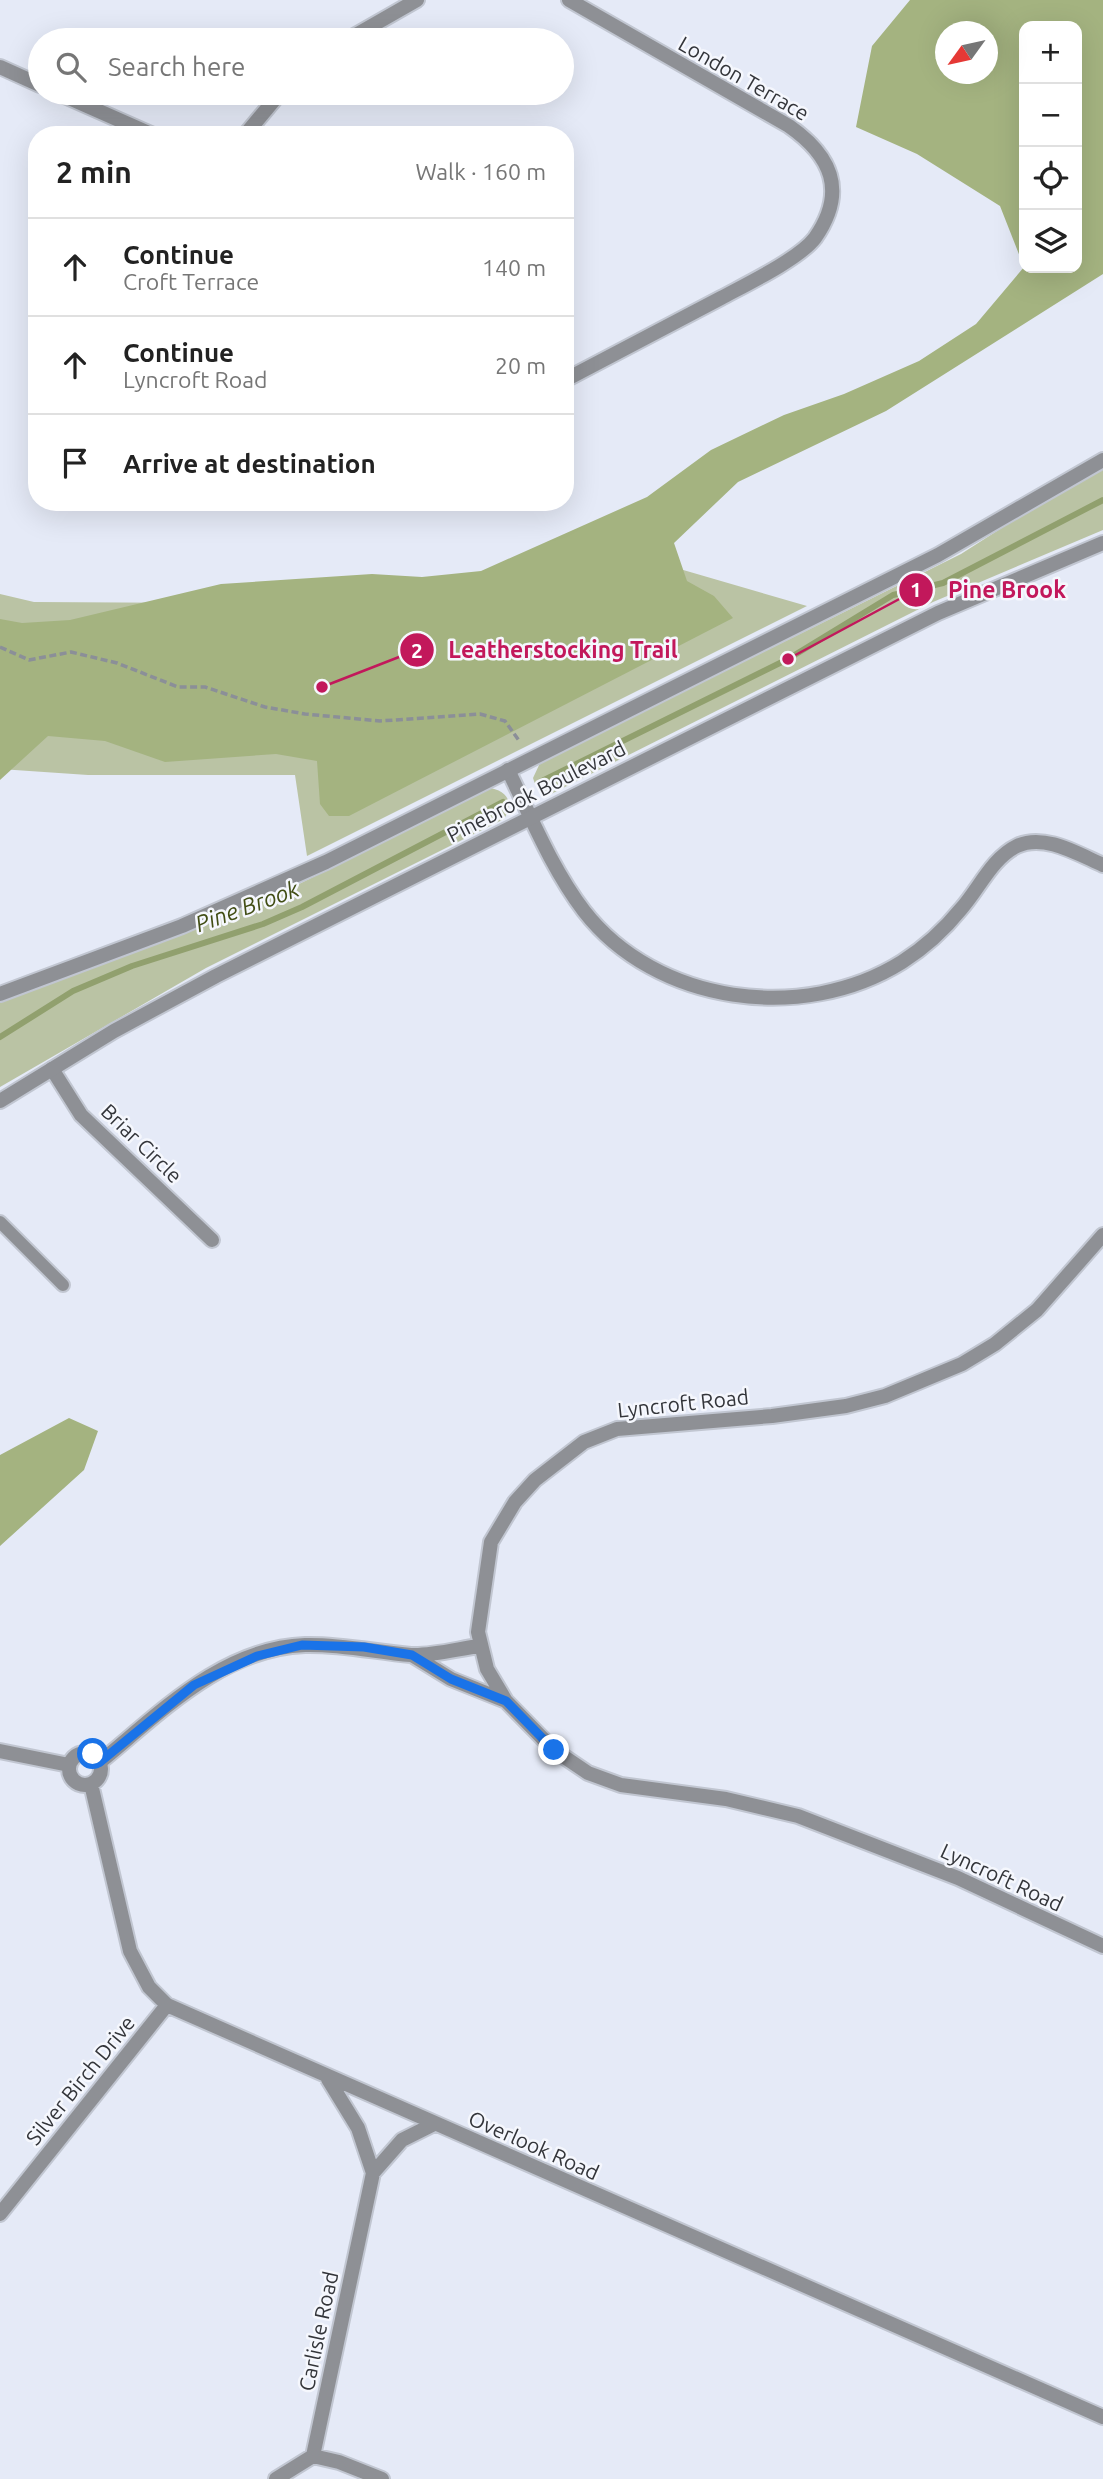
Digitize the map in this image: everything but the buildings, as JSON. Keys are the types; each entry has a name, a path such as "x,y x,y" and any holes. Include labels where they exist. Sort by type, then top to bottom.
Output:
{"street":[{"path":"368,28 417,0"},
{"name":"London Terrace","path":"569,0 789,126 813,143 833,177 831,210 813,240 767,273 574,375"},
{"path":"0,67 28,80"},
{"path":"85,105 133,126"},
{"path":"252,126 270,105"},
{"name":"Pinebrook Boulevard","path":"0,994 233,905 336,858 938,555 1103,460"},
{"name":"Pinebrook Boulevard","path":"0,1101 216,976 938,613 1103,543"},
{"path":"508,771 551,859 584,911 614,943 650,969 686,985 771,997 822,993 871,978 901,963 946,926 999,859 1017,846 1049,844 1103,865"},
{"name":"Briar Circle","path":"52,1069 81,1115 212,1240"},
{"name":"Lyncroft Road","path":"1103,1235 1037,1310 995,1344 962,1364 885,1396 846,1406 772,1416 617,1429 584,1442 522,1495 491,1542 482,1591 480,1646 487,1669 506,1701 554,1750 588,1773 621,1785 726,1799 799,1816 958,1878 1103,1946"},
{"path":"100,1762 194,1685 257,1656 302,1645 364,1647 412,1655 480,1646"},
{"path":"412,1655 451,1679 506,1701"},
{"path":"0,1751 69,1765"},
{"path":"83,1752 93,1754 100,1762 99,1777 91,1784 76,1782 70,1775 69,1765 74,1756 83,1752"},
{"name":"Overlook Road","path":"91,1784 130,1951 149,1987 167,2005 1103,2417"},
{"name":"Silver Birch Drive","path":"0,2214 167,2005"},
{"path":"327,2077 358,2127 373,2173"},
{"name":"Carlisle Road","path":"313,2456 373,2173 402,2140 434,2124"},
{"path":"276,2479 313,2456 339,2462 382,2479"}],"lane":[{"path":"0,1222 63,1284"}],"path":[{"path":"0,648 29,660 71,652 117,663 178,687 205,687 265,707 305,714 380,721 480,714 505,721 520,741"}],"green space":[{"path":"910,0 1103,0 1103,274 886,411 738,482 674,543 687,581 714,596 733,618 349,816 329,816 320,804 317,761 276,754 165,762 105,741 48,736 0,780 0,619 22,623 70,620 221,584 372,574 422,577 481,571 647,497 711,450 784,415 844,394 919,361 976,324 1019,273 1082,273 1082,21 1019,21 1019,254 1000,206 917,154 856,127 872,46"},
{"path":"1103,469 1103,530 933,602 551,794 537,787 533,778 540,763 961,554 1042,502"},
{"path":"642,558 807,606 307,856 295,775 88,775 0,769 0,594 34,602 406,604"},
{"path":"491,788 502,792 508,799 509,808 504,819 206,968 0,1087 0,1000 269,899"},
{"path":"69,1418 98,1431 84,1470 0,1546 0,1455"}],"waterway":[{"name":"Pine Brook","path":"540,782 788,659 893,595 943,583 1103,500"},
{"name":"Pine Brook","path":"0,1037 73,991 132,966 263,924 302,907 503,802"}],"place":[{"name":"Pine Brook","path":"788,659"},
{"name":"Leatherstocking Trail","path":"322,687"}],"route":[{"path":"93,1754 100,1762 155,1715 194,1685 215,1673 257,1656 302,1645 364,1647 412,1655 451,1679 506,1701 532,1731 554,1750"}]}
